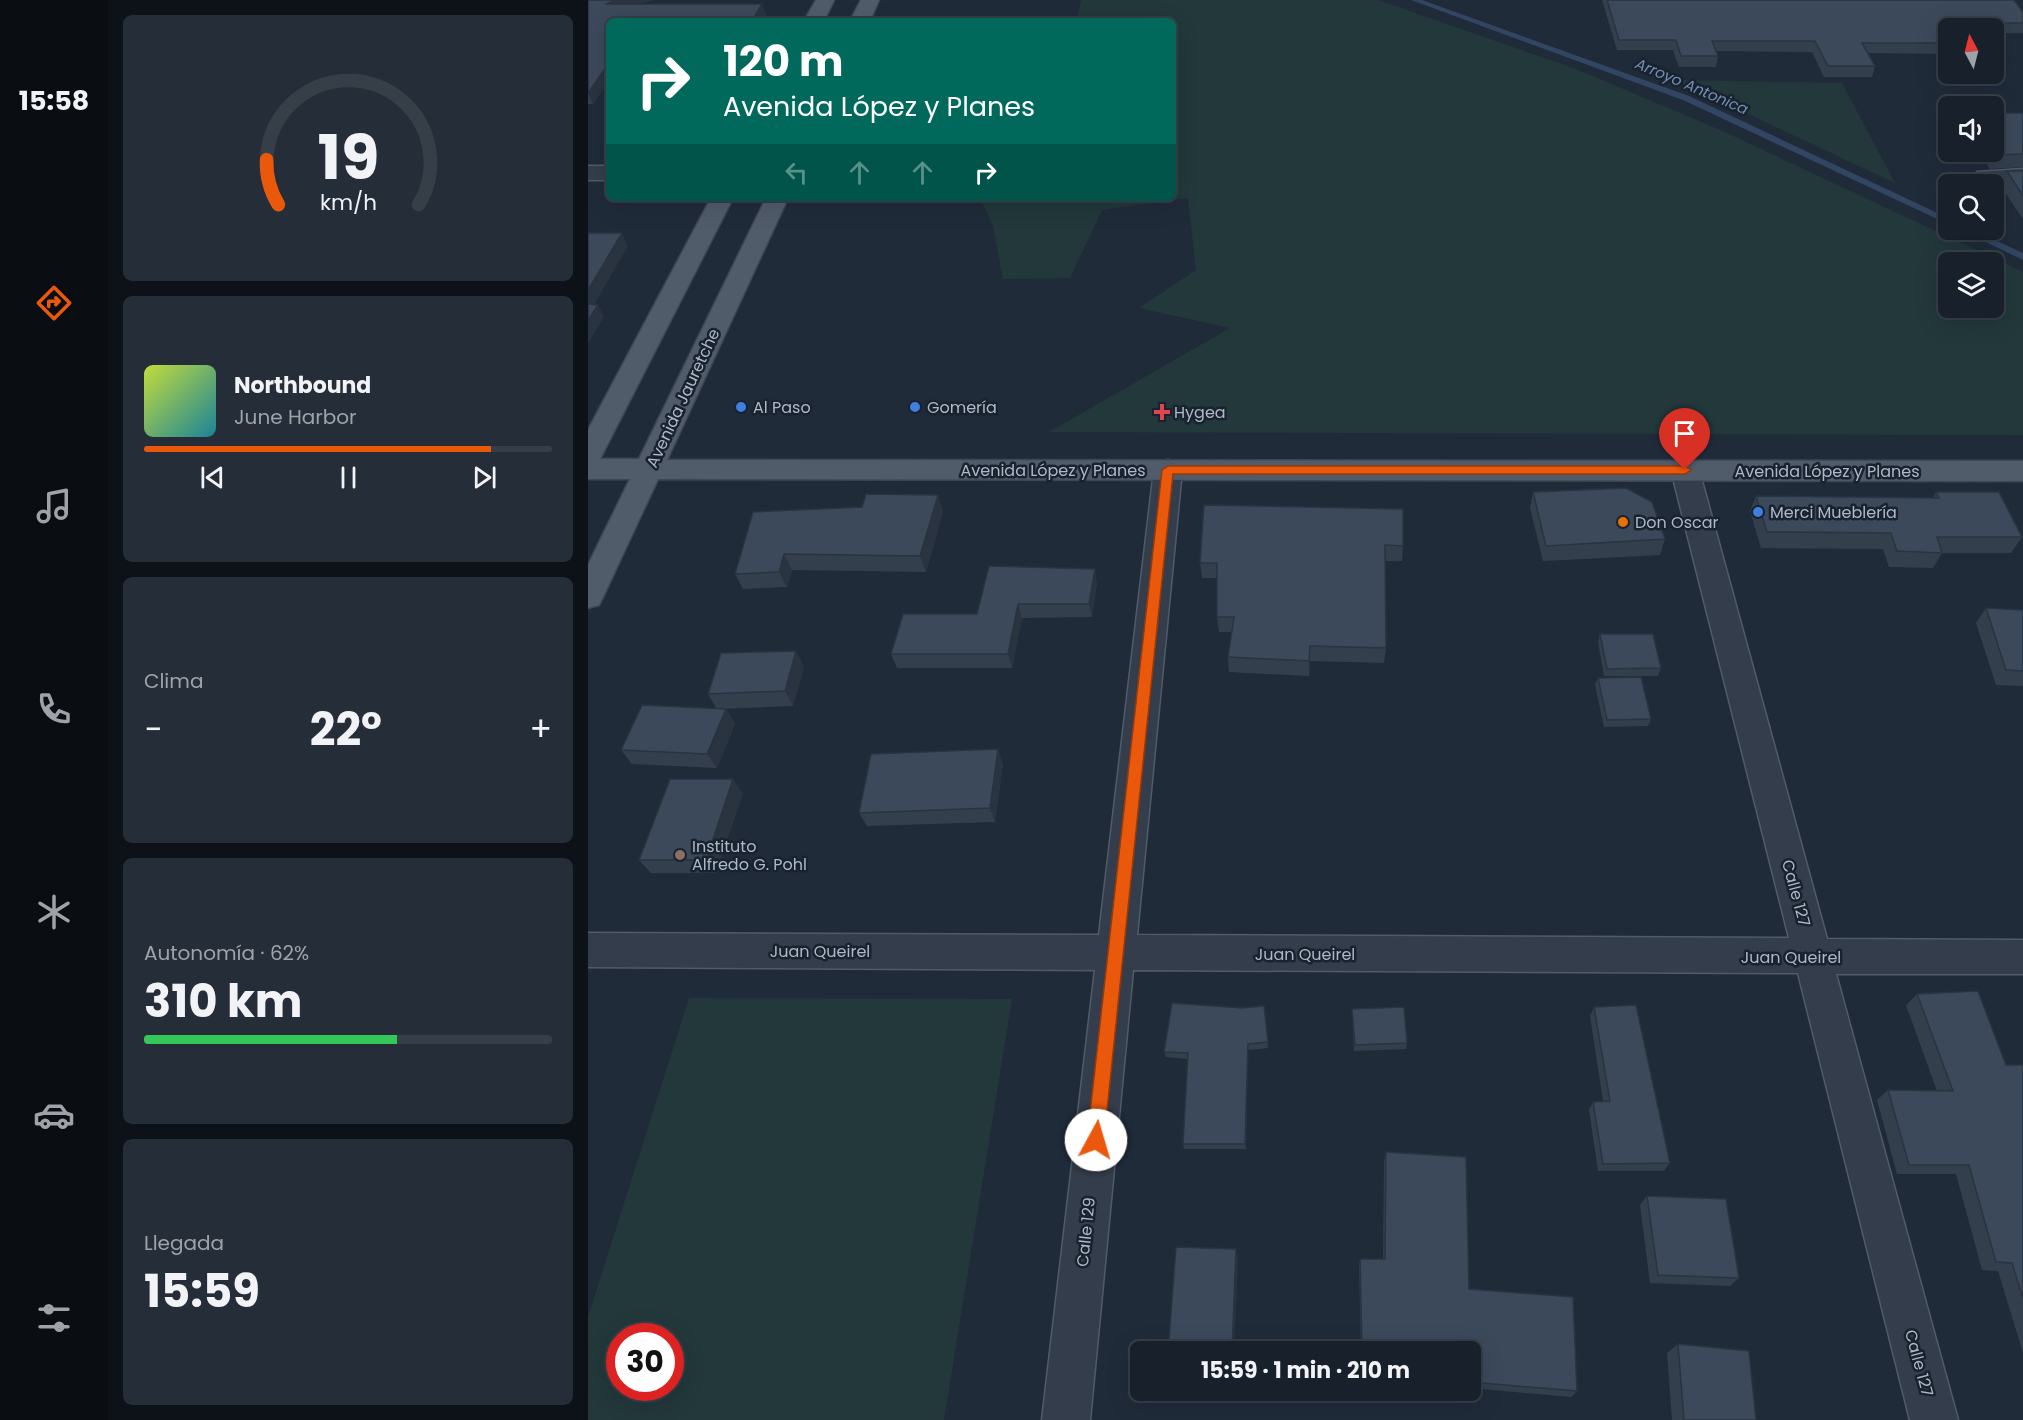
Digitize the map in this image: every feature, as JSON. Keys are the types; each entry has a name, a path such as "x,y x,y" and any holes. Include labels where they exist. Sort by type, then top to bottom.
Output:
{"main road":[{"path":"816,18 825,0"},
{"path":"861,18 870,0"},
{"path":"588,456 720,201"},
{"name":"Avenida Jauretche","path":"588,597 776,201"},
{"name":"Avenida López y Planes","path":"588,470 2023,471"}],"street":[{"path":"588,173 606,173"},
{"path":"2004,176 2023,176"},
{"name":"Calle 129","path":"1066,1420 1168,470"},
{"name":"Calle 127","path":"1685,470 1934,1420"},
{"name":"Juan Queirel","path":"588,950 2023,957"}],"green space":[{"path":"1081,0 1378,0 1576,69 1725,132 1938,232 1938,240 1955,240 1980,252 1938,252 1938,318 2004,318 2004,263 2023,272 2023,435 1049,432 1230,328 1139,308 1196,270 1188,198 1176,200 1176,18 1078,18"},
{"path":"1676,80 1842,83 1895,183"},
{"path":"981,201 1166,201 1102,210 1070,278 1003,279 993,226"},
{"path":"689,998 1012,999 944,1420 588,1420 588,1317"}],"building":[{"path":"588,0 617,0 606,4 762,4 754,18 606,18 606,67 588,93"},
{"path":"1607,0 2014,0 2023,12 2023,23 2004,23 2004,18 1938,18 1938,43 1862,43 1875,66 1828,66 1815,41 1712,41 1718,56 1681,56 1676,40 1619,40"},
{"path":"2004,113 2023,113 2023,154 2004,155"},
{"path":"2007,171 2023,171 2023,196"},
{"path":"588,233 622,233 588,290"},
{"path":"588,304 598,305 588,320"},
{"path":"1626,488 1652,502 1665,539 1546,546 1533,492"},
{"path":"1936,492 1999,492 2022,537 1937,537 1942,553 1897,551 1891,533 1767,532 1756,496 1939,498"},
{"path":"866,494 938,495 920,556 784,554 779,572 735,574 753,512 862,507"},
{"path":"1204,505 1403,509 1403,546 1385,545 1386,648 1310,646 1309,661 1228,657 1234,617 1217,617 1217,563 1200,563"},
{"path":"989,566 1095,569 1089,604 1018,604 1008,654 891,654 903,614 977,614"},
{"path":"1986,608 2023,610 2023,671 2006,670"},
{"path":"1600,634 1653,634 1661,668 1607,669"},
{"path":"796,651 785,691 708,694 721,653"},
{"path":"1641,677 1651,719 1607,720 1598,678"},
{"path":"642,705 726,709 707,754 621,750"},
{"path":"998,749 990,808 859,813 871,754"},
{"path":"670,779 733,779 706,860 639,860"},
{"path":"1978,991 2006,1065 2023,1065 2023,1298 2012,1263 1996,1262 1969,1165 1909,1165 1888,1090 1953,1091 1917,994"},
{"path":"1172,1003 1242,1008 1264,1006 1268,1042 1248,1044 1245,1144 1183,1144 1188,1053 1164,1052"},
{"path":"1636,1005 1670,1163 1603,1164 1593,1102 1610,1101 1594,1007"},
{"path":"1404,1007 1407,1043 1355,1045 1352,1009"},
{"path":"1386,1152 1466,1157 1469,1289 1573,1297 1577,1391 1481,1383 1481,1341 1362,1341 1360,1259 1385,1259"},
{"path":"1647,1196 1726,1199 1739,1278 1658,1275"},
{"path":"1176,1247 1236,1249 1232,1341 1169,1341"},
{"path":"1678,1344 1749,1351 1756,1420 1684,1420"}],"waterway":[{"name":"Arroyo Antonica","path":"1415,0 1686,98 1938,216"},
{"name":"Arroyo Antonica","path":"1987,240 2023,257"}],"place":[{"name":"Al Paso","path":"741,407"},
{"name":"Gomería","path":"915,407"},
{"name":"Hygea","path":"1162,412"},
{"name":"Merci Mueblería","path":"1758,512"},
{"name":"Don Oscar","path":"1623,522"},
{"name":"Instituto Alfredo G. Pohl","path":"680,855"}],"route":[{"path":"1096,1140 1168,470 1685,470"}]}
